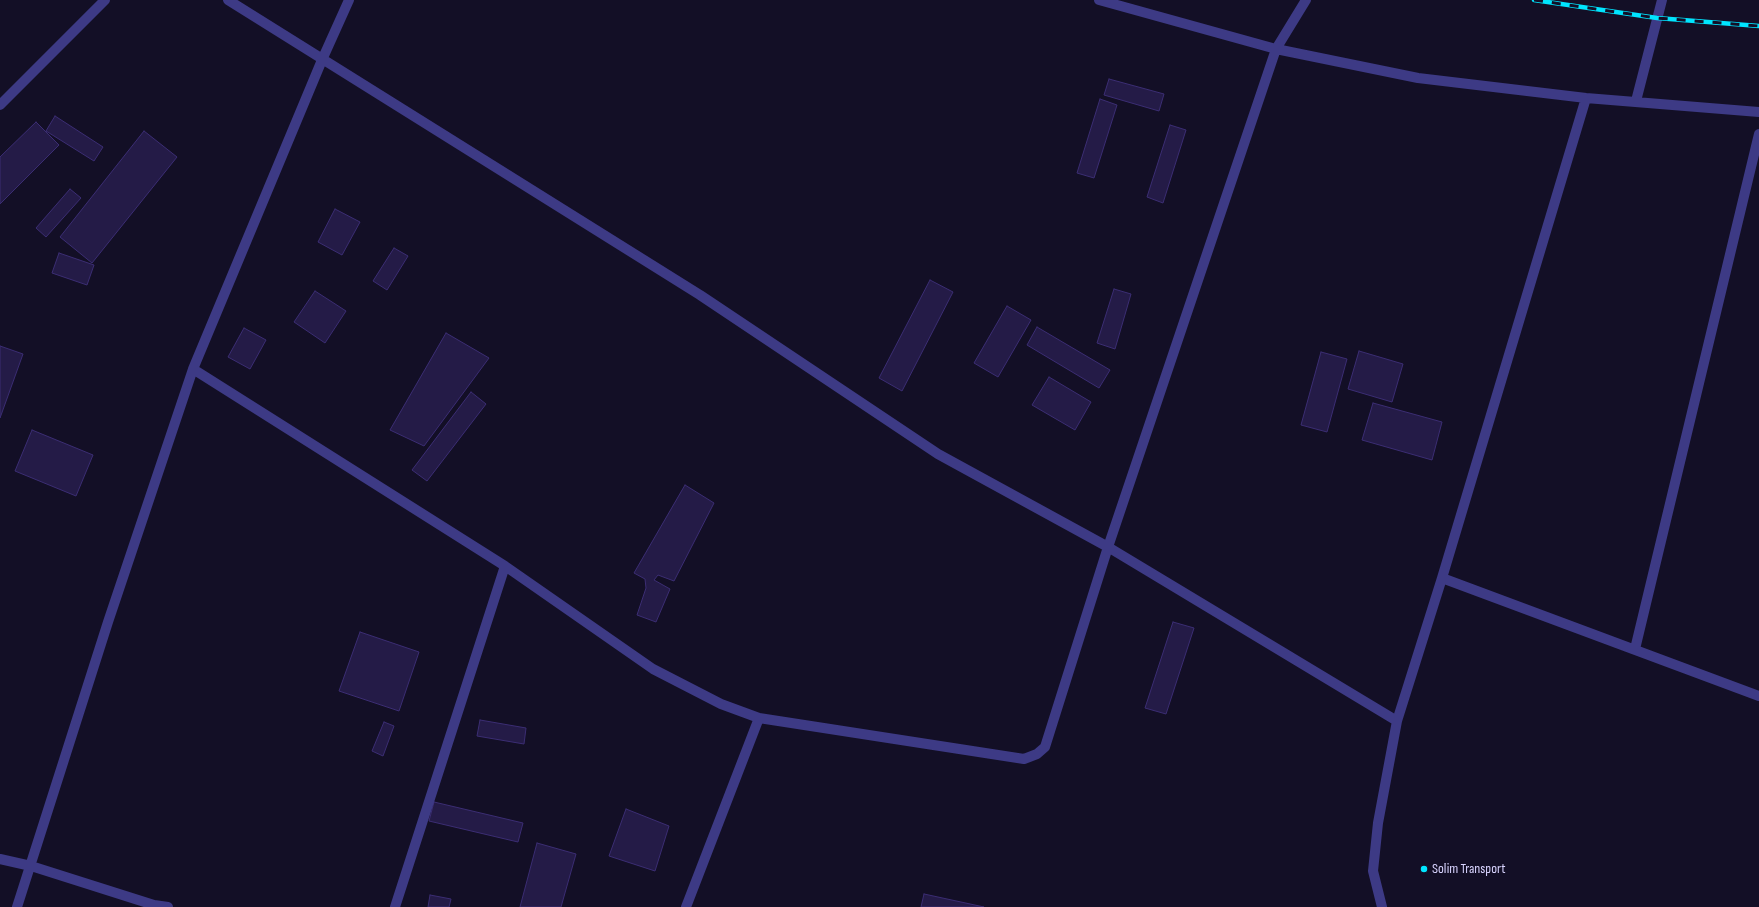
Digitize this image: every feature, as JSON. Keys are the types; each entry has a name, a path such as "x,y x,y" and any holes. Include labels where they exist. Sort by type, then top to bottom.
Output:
{"street":[{"path":"0,105 105,0"},
{"path":"228,0 700,295 938,454 1108,547 1397,721"},
{"path":"17,907 108,622 193,369 322,60 349,0"},
{"path":"1099,0 1276,49 1418,78 1586,98 1759,112"},
{"path":"193,369 505,566 653,669 721,704 759,718 1024,759 1037,754 1045,746 1108,547 1276,49 1306,0"},
{"path":"1636,101 1662,0"},
{"path":"1383,907 1373,871 1378,823 1397,721 1442,578 1586,98"},
{"path":"1634,649 1759,134"},
{"path":"395,907 505,566"},
{"path":"1442,578 1759,696"},
{"path":"686,907 759,718"},
{"path":"0,859 30,866 154,905 168,907"}],"building":[{"path":"1109,79 1164,94 1159,111 1104,95"},
{"path":"1100,99 1117,105 1094,178 1077,173"},
{"path":"55,116 103,147 94,161 46,131"},
{"path":"36,122 59,145 0,204 0,157"},
{"path":"1170,125 1186,130 1163,203 1147,197"},
{"path":"144,131 177,157 92,263 60,237"},
{"path":"70,189 81,198 46,237 36,228"},
{"path":"335,209 360,222 342,255 318,242"},
{"path":"394,248 408,256 387,290 373,281"},
{"path":"59,253 94,265 87,285 52,273"},
{"path":"930,280 953,292 902,391 879,378"},
{"path":"1114,289 1131,294 1115,349 1097,343"},
{"path":"315,291 346,311 325,343 294,322"},
{"path":"1007,306 1031,320 998,377 974,363"},
{"path":"1037,327 1110,370 1099,388 1027,345"},
{"path":"244,328 266,340 250,369 228,357"},
{"path":"446,333 489,358 424,446 390,430"},
{"path":"0,346 23,354 0,418"},
{"path":"1359,351 1403,364 1392,402 1348,389"},
{"path":"1321,352 1347,359 1327,432 1301,425"},
{"path":"1049,377 1091,402 1075,430 1032,405"},
{"path":"471,392 486,404 427,481 412,470"},
{"path":"1373,403 1442,422 1432,460 1362,440"},
{"path":"32,430 93,455 76,496 15,471"},
{"path":"685,485 714,503 674,581 658,575 654,580 670,589 656,622 637,615 646,588 645,579 634,573"},
{"path":"1173,622 1194,628 1166,714 1145,708"},
{"path":"360,632 419,652 399,711 339,691"},
{"path":"480,720 526,728 524,744 477,736"},
{"path":"384,722 394,726 383,756 372,751"},
{"path":"434,802 523,823 518,842 429,821"},
{"path":"626,809 669,826 655,871 609,856"},
{"path":"537,843 576,854 561,907 520,907"},
{"path":"924,894 984,907 921,907"},
{"path":"430,895 451,899 449,907 428,907"}],"railway":[{"path":"1534,0 1657,18 1759,26"}],"place":[{"name":"Solim Transport","path":"1424,869"}]}
